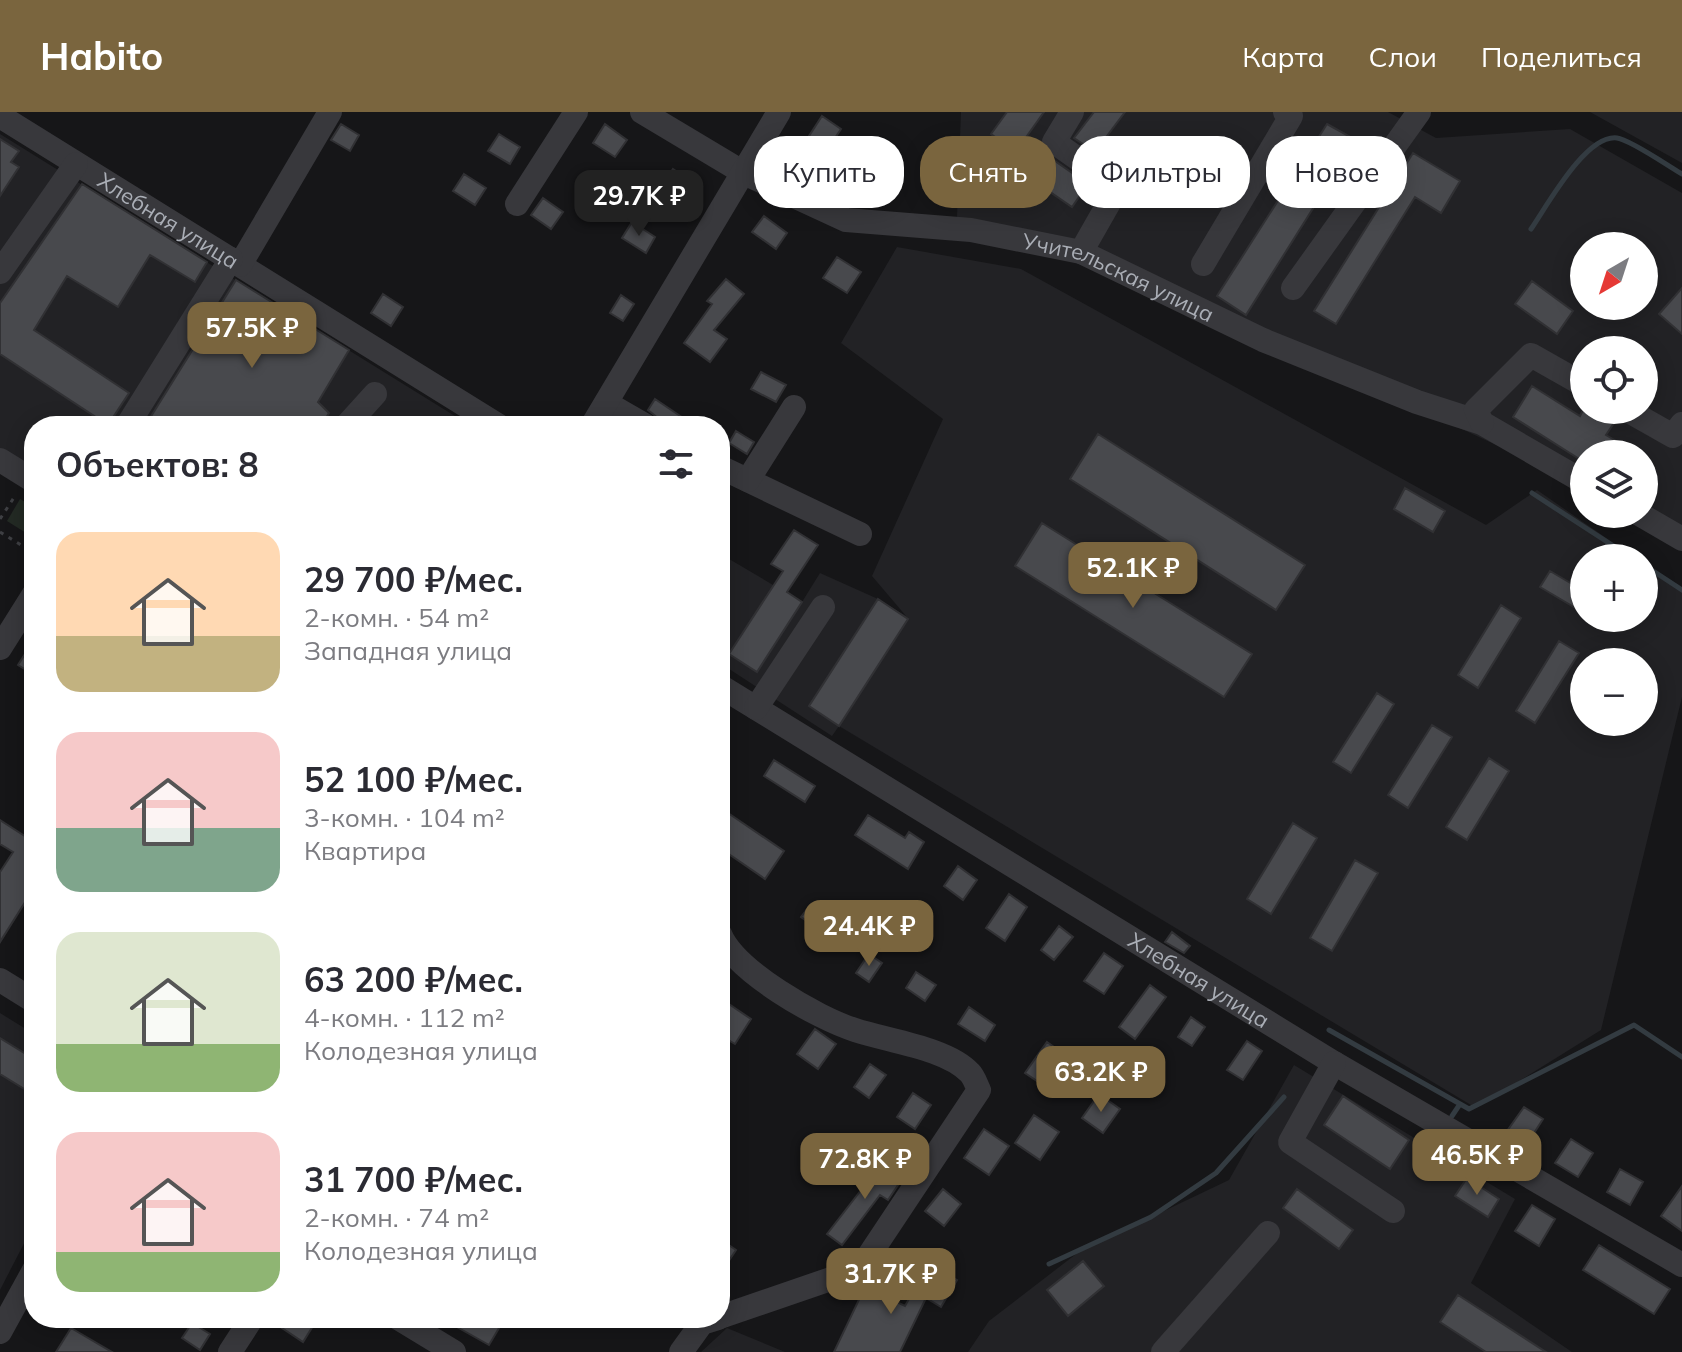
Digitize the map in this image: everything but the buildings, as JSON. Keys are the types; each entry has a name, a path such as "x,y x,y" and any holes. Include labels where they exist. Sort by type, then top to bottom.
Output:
{"street":[{"path":"134,416 236,262 330,112"},
{"path":"517,204 576,112"},
{"name":"Учительская улица","path":"642,112 744,173 846,220 971,230 1081,252 1263,340 1417,402 1482,423 1570,474"},
{"path":"598,416 779,112"},
{"path":"1072,112 1054,142 1118,187 1081,252"},
{"path":"1203,264 1291,116 1285,112"},
{"path":"1293,288 1419,112"},
{"name":"Хлебная улица","path":"0,116 483,416"},
{"path":"0,272 76,164"},
{"path":"1482,423 1476,410 1531,355 1570,377"},
{"path":"355,416 375,394"},
{"path":"606,403 629,416"},
{"path":"748,480 794,407"},
{"path":"1652,424 1673,436 1682,424"},
{"path":"0,460 24,480"},
{"path":"730,472 860,534"},
{"path":"1658,525 1682,539"},
{"path":"756,708 823,607"},
{"path":"0,648 24,610"},
{"name":"Хлебная улица","path":"730,692 1334,1063 1682,1265"},
{"path":"730,950 747,968 787,997 850,1029 949,1058 972,1074 979,1090 860,1269 730,1312"},
{"path":"0,980 24,995"},
{"path":"1334,1063 1290,1142 1393,1211"},
{"path":"1163,1352 1268,1233"},
{"path":"0,1332 24,1288"},
{"path":"230,1352 246,1328"},
{"path":"416,1328 454,1352"},
{"path":"681,1352 701,1328"}],"path":[{"path":"0,519 24,488"},
{"path":"0,532 24,547"}],"shaded area":[{"path":"961,112 1388,112 1436,138 1570,129 1682,193 1682,531 1658,520 1658,440 1570,440 1570,479 1250,330 957,217 957,208 1056,208 1056,136 960,136"},
{"path":"1590,112 1682,112 1682,163"},
{"path":"0,134 455,416 24,416 24,464 0,450"},
{"path":"897,247 1021,269 1486,525 1537,490 1570,513 1570,528 1592,528 1615,544 1570,544 1570,632 1658,632 1658,574 1682,590 1682,697 1601,1030 1476,1108 839,726 832,736 730,670 730,560 802,602 820,573 878,599 906,616 872,576 943,419 841,343"},
{"path":"20,499 24,501 24,532 7,521"},
{"path":"0,1013 24,1028 24,1243 0,1290"},
{"path":"1294,1065 1515,1199 1471,1283 1572,1352 968,1352 989,1321 1080,1251 1229,1180"},
{"path":"727,1328 785,1352 701,1352"}],"waterway":[{"path":"1531,229 1568,173 1593,147 1605,140 1623,140 1682,174"},
{"path":"1532,493 1610,544"},
{"path":"1658,574 1682,590"},
{"path":"1329,1030 1469,1109 1634,1025 1682,1057"},
{"path":"1049,1264 1151,1217 1216,1173 1284,1097"},
{"path":"1452,1116 1460,1104"}]}
